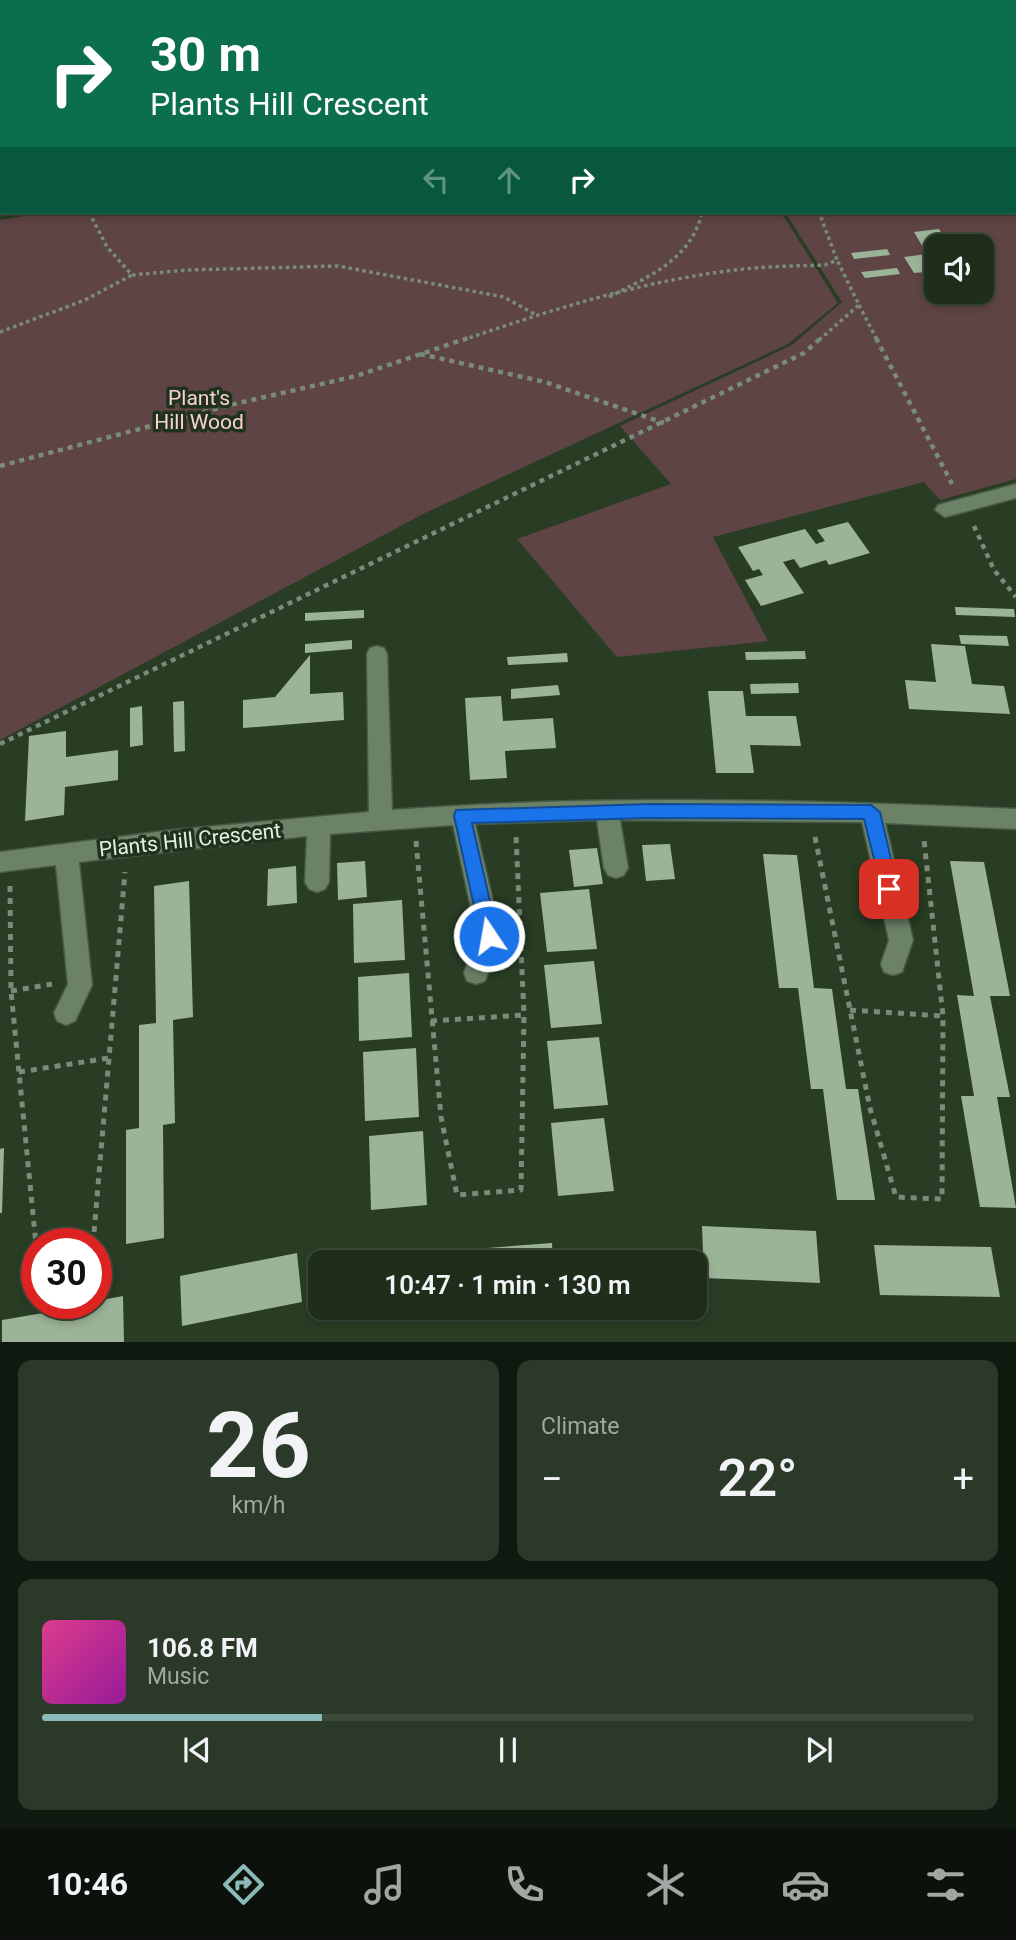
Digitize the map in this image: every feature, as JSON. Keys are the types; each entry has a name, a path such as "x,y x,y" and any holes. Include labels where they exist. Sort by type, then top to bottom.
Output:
{"street":[{"path":"954,507 1016,491"},
{"path":"376,654 381,822"},
{"path":"607,812 616,868"},
{"name":"Plants Hill Crescent","path":"5,861 319,827 462,816 607,812 871,812 1016,819"},
{"path":"871,812 901,940 893,964"},
{"path":"462,816 489,936 476,973"},
{"path":"317,882 319,827"},
{"path":"66,853 80,979 80,985 66,1013"}],"path":[{"path":"90,214 107,247 132,275"},
{"path":"604,300 675,260 702,223 702,214"},
{"path":"819,214 837,260 954,507 994,570 1016,597"},
{"path":"0,466 230,405 356,376 536,315 691,277 745,269 825,265 837,260"},
{"path":"0,332 85,300 132,275 187,270 338,265 504,297 536,315"},
{"path":"0,744 804,353 859,305"},
{"path":"419,354 545,382 664,423"},
{"path":"809,812 870,1108 896,1197 942,1199 943,1016 921,815"},
{"path":"414,819 441,1118 457,1195 521,1190 524,1015 515,814"},
{"path":"94,1228 128,846"},
{"path":"5,861 11,991 34,1228"},
{"path":"11,991 80,979"},
{"path":"850,1010 943,1016"},
{"path":"431,1021 524,1015"},
{"path":"19,1072 109,1058"}],"green space":[{"name":"Plant's Hill Wood","path":"35,214 782,214 838,303 788,344 423,514 0,740 0,220"},
{"path":"786,214 1016,214 1016,479 940,500 924,482 713,537 768,641 617,657 517,539 671,484 620,426 792,345 842,302"}],"building":[{"path":"939,229 942,234 924,234 924,249 914,232"},
{"path":"887,249 890,255 854,259 851,253"},
{"path":"924,254 924,272 914,273 904,257"},
{"path":"897,268 900,274 865,278 861,272"},
{"path":"848,522 870,553 829,565 826,560 800,568 794,559 783,562 804,593 761,606 745,580 763,575 759,569 753,571 738,547 805,529 816,544 825,541 817,530"},
{"path":"955,607 1014,609 1015,617 956,615"},
{"path":"364,610 364,618 305,621 305,613"},
{"path":"959,635 1007,636 1009,646 961,644"},
{"path":"352,640 352,649 305,653 305,644"},
{"path":"931,644 965,646 972,684 1004,686 1010,714 909,709 905,680 936,682"},
{"path":"805,651 806,659 746,660 745,652"},
{"path":"567,653 568,662 508,665 507,657"},
{"path":"310,655 310,694 343,692 344,720 243,728 243,700 275,697"},
{"path":"798,683 799,693 751,694 750,684"},
{"path":"558,685 560,695 511,699 511,689"},
{"path":"708,691 743,691 746,716 796,716 801,746 750,745 754,773 716,773"},
{"path":"501,696 503,721 553,718 556,748 505,751 507,778 470,780 465,698"},
{"path":"184,701 185,751 174,752 173,702"},
{"path":"142,706 143,745 130,747 130,708"},
{"path":"66,731 66,757 118,750 118,780 65,787 64,815 25,821 29,736"},
{"path":"670,844 675,879 646,881 642,845"},
{"path":"597,848 603,884 574,887 569,850"},
{"path":"763,854 797,855 814,988 832,989 846,1089 858,1089 875,1200 837,1200 823,1089 811,1089 798,988 779,988"},
{"path":"365,861 367,897 338,900 337,863"},
{"path":"950,861 984,862 1010,996 990,996 1010,1097 997,1097 1016,1208 980,1207 961,1096 974,1096 957,995 974,996"},
{"path":"296,866 297,903 267,906 268,869"},
{"path":"189,881 193,1017 173,1020 175,1123 163,1125 164,1238 126,1244 126,1130 139,1128 139,1025 156,1023 154,886"},
{"path":"589,889 597,949 547,952 540,893"},
{"path":"402,900 405,960 354,963 353,904"},
{"path":"594,961 602,1024 551,1028 544,965"},
{"path":"409,973 412,1037 359,1041 358,977"},
{"path":"599,1037 608,1105 554,1109 547,1041"},
{"path":"416,1048 419,1117 365,1121 363,1052"},
{"path":"604,1118 614,1191 558,1196 551,1123"},
{"path":"423,1131 427,1205 371,1210 369,1136"},
{"path":"4,1148 2,1213 0,1213 0,1149"},
{"path":"702,1226 816,1231 820,1283 707,1278 707,1250 703,1250"},
{"path":"552,1243 552,1250 460,1250"},
{"path":"874,1245 991,1247 1000,1297 880,1295"},
{"path":"297,1253 302,1302 182,1326 180,1276"},
{"path":"123,1296 124,1342 2,1342 2,1320 21,1317 21,1319 112,1319 112,1298"}],"route":[{"path":"489,936 462,816 650,811 871,812 889,889"}]}
